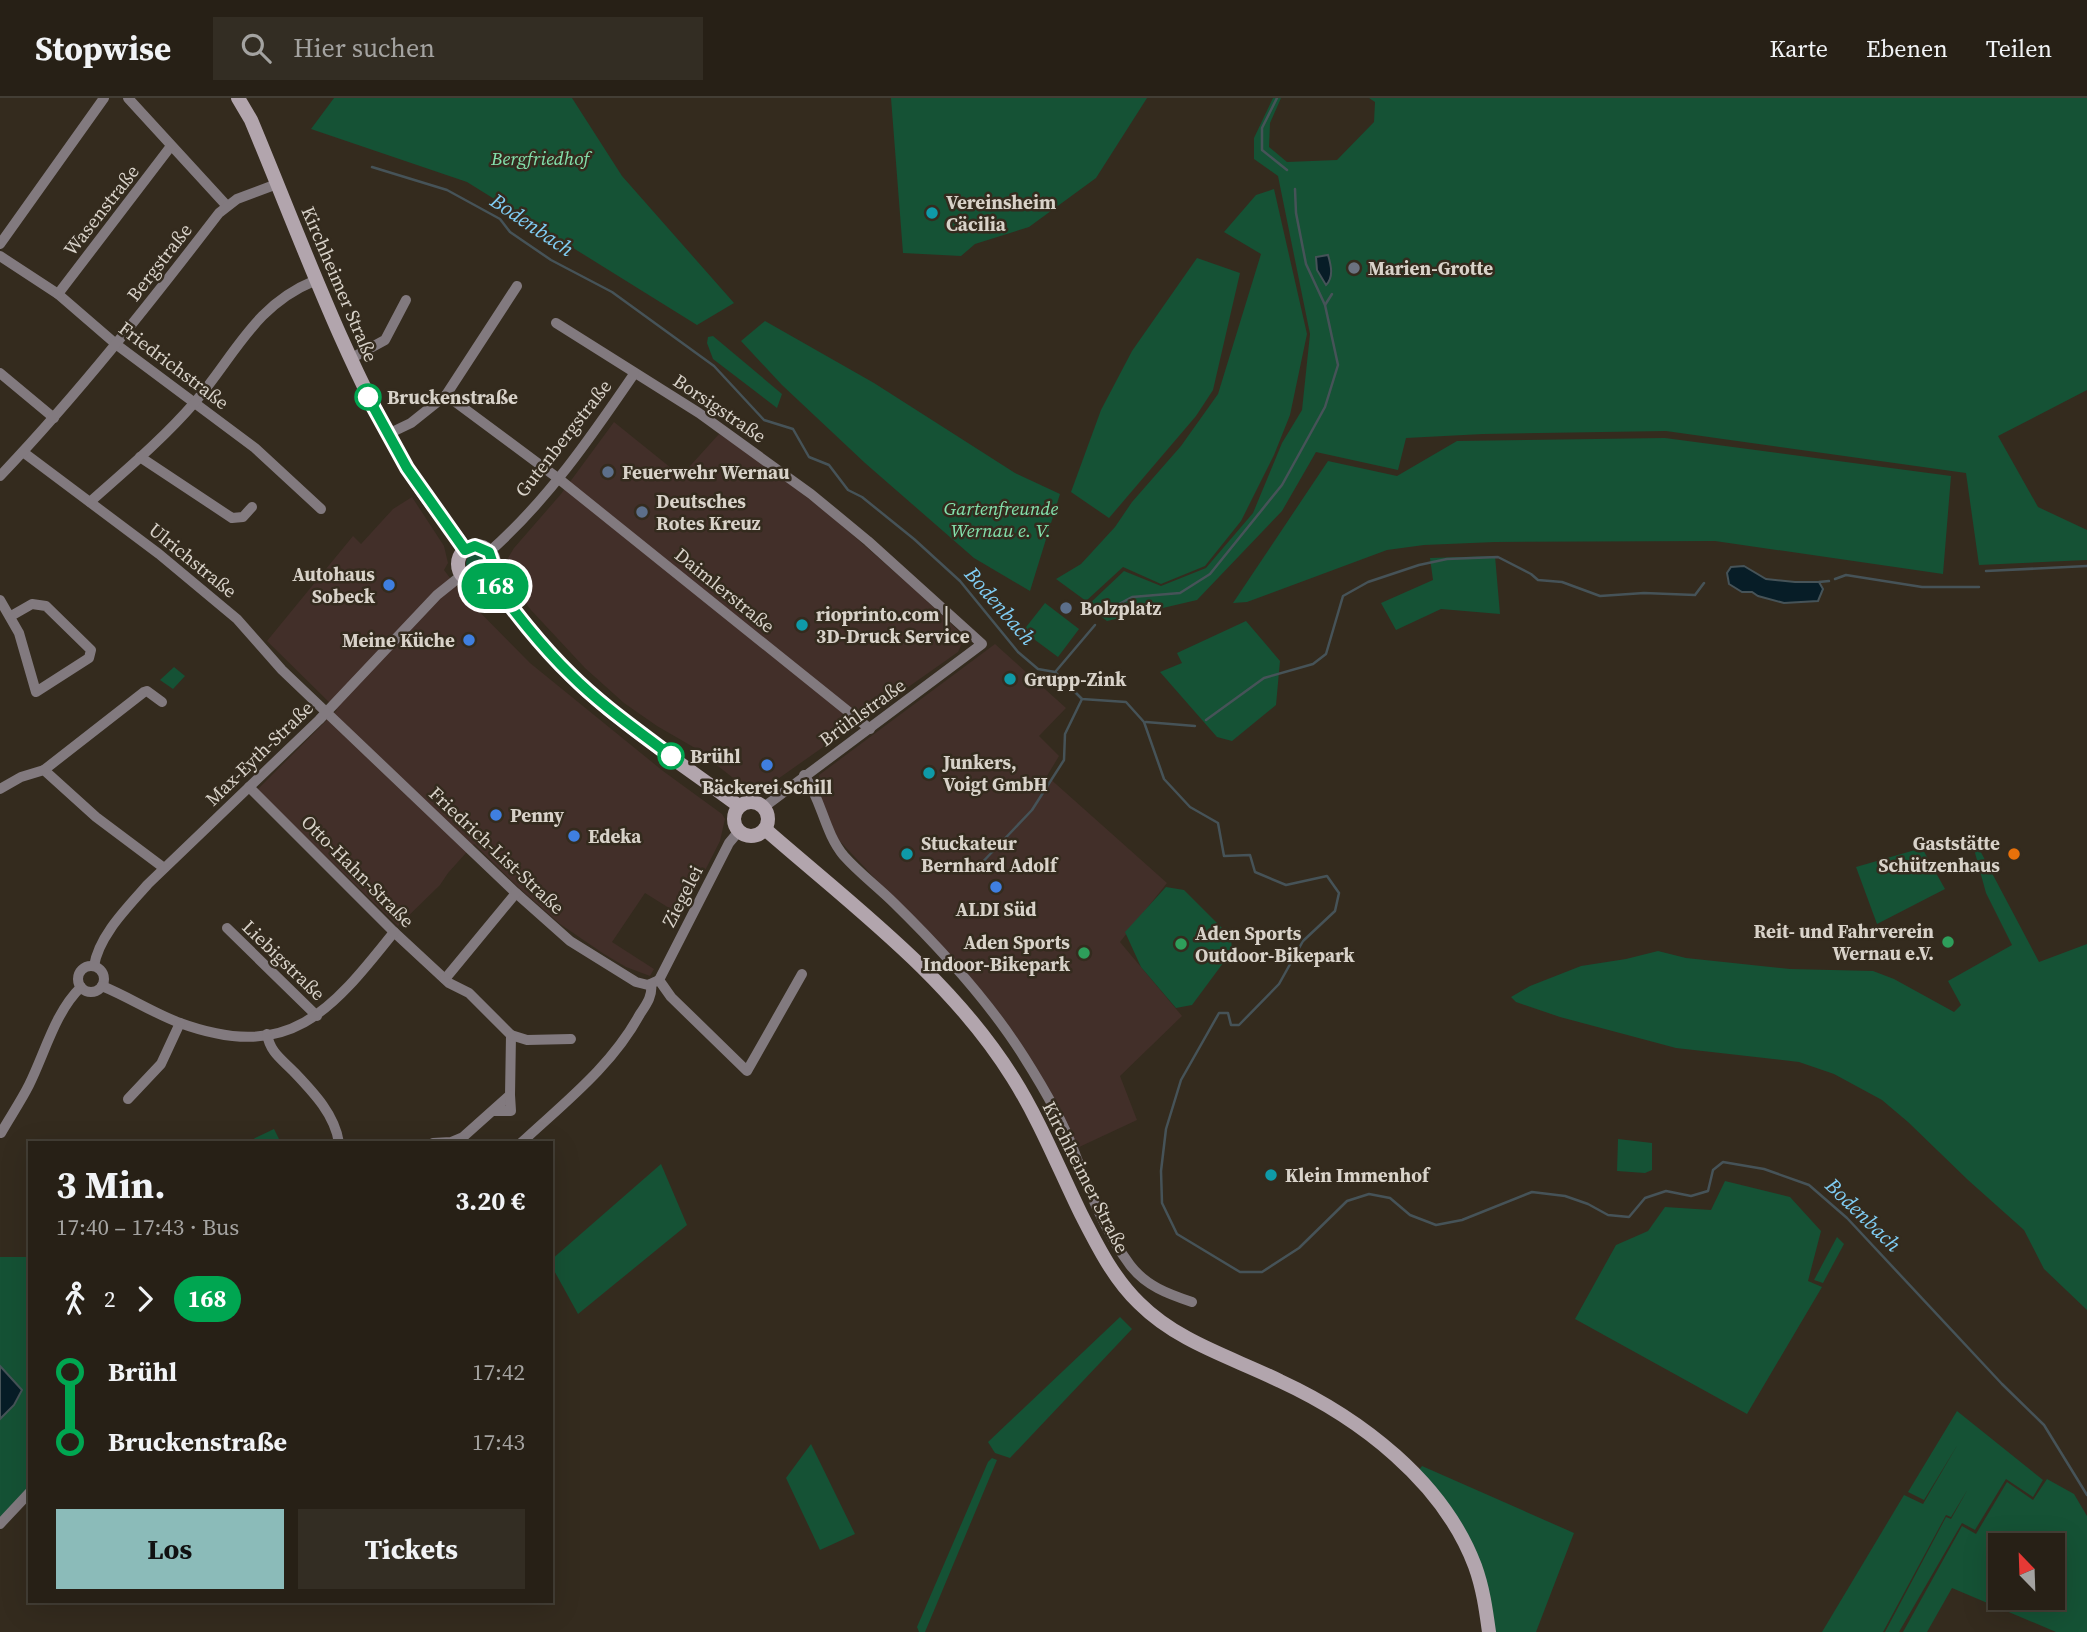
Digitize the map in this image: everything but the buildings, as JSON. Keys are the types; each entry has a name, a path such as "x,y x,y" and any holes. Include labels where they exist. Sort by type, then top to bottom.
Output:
{"main road":[{"name":"Kirchheimer Straße","path":"238,98 251,120 314,281 350,359 407,468 465,550"},
{"path":"475,546 489,552 493,564 488,576 472,581 462,575 458,559 465,550 475,546"},
{"path":"488,576 529,629 571,676 739,806"},
{"path":"751,801 764,807 769,820 765,829 754,836 739,831 734,820 739,806 751,801"},
{"name":"Kirchheimer Straße","path":"765,829 905,950 966,1012 1014,1079 1104,1257 1136,1301 1158,1322 1188,1340 1282,1381 1325,1405 1390,1451 1424,1484 1454,1524 1470,1556 1485,1603 1489,1632"}],"street":[{"path":"0,244 104,98"},
{"path":"128,98 227,206"},
{"name":"Wasenstraße","path":"58,294 172,146"},
{"name":"Bergstraße","path":"0,476 117,345 227,206 237,199 276,184"},
{"name":"Friedrichstraße","path":"0,256 58,294 117,345 255,448 321,509"},
{"path":"90,502 194,404 265,312 287,294 314,281"},
{"path":"388,434 411,423 446,395 517,286"},
{"path":"350,359 385,340 406,300"},
{"name":"Borsigstraße","path":"556,323 746,445 868,541 982,644"},
{"path":"0,373 54,418"},
{"name":"Gutenbergstraße","path":"489,552 559,478 634,374"},
{"name":"Daimlerstraße","path":"446,395 559,478 870,729"},
{"name":"Ulrichstraße","path":"23,452 159,554 237,619 282,670 326,713"},
{"path":"140,457 233,518 243,517 251,507"},
{"name":"Max-Eyth-Straße","path":"94,966 98,951 129,905 326,713 437,595 462,575"},
{"path":"0,600 11,616 27,655 36,692 89,658 91,650 46,606 32,604 11,616"},
{"name":"Brühlstraße","path":"764,807 982,644"},
{"path":"0,789 44,770 144,692 147,691 162,702"},
{"name":"Friedrich-List-Straße","path":"326,713 570,941 636,982 655,982"},
{"path":"44,770 96,817 164,868"},
{"path":"804,775 814,792 830,833 845,856 956,968 999,1020 1022,1054 1050,1101 1074,1150 1081,1174 1109,1234 1131,1267 1150,1286 1192,1302"},
{"name":"Otto-Hahn-Straße","path":"249,786 394,932 445,979 469,993 511,1035"},
{"name":"Ziegelei","path":"523,1141 605,1065 625,1041 729,843 739,831"},
{"path":"445,979 516,893"},
{"name":"Liebigstraße","path":"227,928 317,1016"},
{"path":"102,986 180,1023 218,1033 245,1036 286,1031 317,1016 345,991 394,932"},
{"path":"87,967 99,968 104,975 102,986 90,992 81,987 78,981 80,972 87,967"},
{"path":"655,982 747,1071 802,974"},
{"path":"1,1133 30,1082 63,1013 81,987"},
{"path":"128,1100 161,1064 180,1023"},
{"path":"267,1034 271,1050 296,1074 324,1108 334,1125 338,1141"},
{"path":"453,1141 463,1137 510,1095 511,1035 527,1040 571,1039"},
{"path":"0,1524 28,1494"}],"shaded area":[{"path":"614,422 681,476 719,434 755,457 830,515 961,633 964,639 958,652 775,781 751,790 737,781 695,748 624,703 585,668 514,588 505,563 514,548 561,494"},
{"path":"412,497 444,546 448,563 444,570 462,594 530,663 725,819 720,841 682,916 645,893 612,942 654,969 650,976 626,967 560,924 474,844 440,885 398,926 257,790 337,710 267,641 353,536 361,544 393,509"},
{"path":"995,644 1066,708 1039,736 1059,756 1047,776 1167,883 1120,942 1182,1016 1120,1076 1137,1120 1077,1148 1020,1046 901,906 836,837 821,804 819,775"}],"green space":[{"name":"Bergfriedhof","path":"334,98 572,98 622,176 734,303 697,325 467,182 311,129"},
{"path":"891,98 1147,98 1096,178 1029,227 975,244 961,256 903,253"},
{"path":"1273,98 1281,98 1270,123 1269,147 1287,162 1337,160 1374,122 1375,102 1369,98 2087,98 2087,390 1998,436 2038,507 2087,530 2087,560 1979,565 1966,473 1666,431 1406,438 1398,470 1316,452 1282,511 1197,600 1107,621 1087,606 1124,571 1161,586 1206,568 1253,513 1282,443 1302,410 1310,334 1278,176 1254,159 1254,138"},
{"path":"1274,189 1307,334 1290,415 1274,455 1241,521 1205,566 1161,584 1123,567 1086,601 1056,579 1081,564 1115,527 1132,502 1181,446 1218,394 1261,254 1224,232 1256,195"},
{"path":"1197,258 1240,273 1213,390 1196,416 1109,518 1071,492 1101,410 1132,351"},
{"name":"Gartenfreunde Wernau e. V.","path":"765,321 874,383 1015,473 1060,494 1030,591 974,558 865,463 782,385 741,341"},
{"path":"713,336 782,394 777,408 713,359 707,343 708,337"},
{"path":"1665,438 1951,476 1943,574 1715,541 1495,542 1424,545 1387,550 1247,602 1233,603 1328,461 1397,476 1457,441"},
{"path":"472,553 480,553 486,563 480,573 472,573 466,567 466,559"},
{"path":"1495,556 1500,614 1441,609 1396,630 1381,603 1433,580 1430,558"},
{"path":"1045,603 1079,629 1058,657 1023,631"},
{"path":"1246,621 1280,661 1276,705 1232,741 1217,737 1160,672 1182,663 1177,653"},
{"path":"174,667 185,676 173,689 160,680"},
{"path":"1975,841 2039,962 2087,944 2087,1310 2044,1269 2024,1230 1882,1100 1834,1074 1799,1062 1676,1048 1560,1017 1516,1002 1511,997 1530,986 1581,966 1658,951 1686,958 1790,969 1873,971 1894,979 1954,1012 1961,1005 1948,981 2012,945 1986,893 1972,842"},
{"path":"1922,848 1945,889 1877,924 1856,867"},
{"name":"Aden Sports Outdoor-Bikepark","path":"1166,887 1184,890 1231,937 1232,951 1192,1005 1176,1008 1141,967 1125,932"},
{"path":"274,1129 280,1141 249,1141"},
{"path":"1618,1139 1652,1143 1652,1170 1645,1173 1617,1171"},
{"path":"661,1164 687,1225 578,1314 553,1269 553,1258"},
{"path":"1725,1181 1790,1197 1821,1231 1808,1281 1822,1287 1747,1414 1575,1319 1616,1245 1648,1231 1665,1207 1711,1210"},
{"path":"1837,1237 1844,1244 1823,1283 1814,1280"},
{"path":"0,1257 28,1257 28,1491 0,1520"},
{"path":"1120,1317 1132,1329 1010,1458 995,1453 988,1442"},
{"path":"1957,1411 2043,1480 2033,1497 2006,1479 1975,1530 1962,1523 1899,1632 1885,1632 1946,1517 1951,1519 1968,1489 1951,1517 1946,1515 1883,1632 1822,1632 1904,1495 1923,1504 1958,1444 1924,1500 1908,1492"},
{"path":"811,1444 855,1534 820,1550 786,1478"},
{"path":"992,1458 997,1460 925,1632 919,1632 917,1627"},
{"path":"1422,1466 1574,1533 1536,1632 1495,1632 1490,1600 1419,1470"},
{"path":"2047,1479 2074,1494 2087,1516 2087,1632 2056,1632 2004,1610 2065,1610 2065,1533 1988,1533 1988,1603 1952,1588 1927,1632 1903,1632 1962,1526 1976,1534 2007,1482 2033,1500"}],"water":[{"path":"1328,255 1331,275 1326,285 1317,270 1316,257"},
{"path":"1744,566 1766,579 1819,582 1823,589 1818,601 1784,603 1752,592 1742,592 1729,584 1727,573 1731,567"},
{"path":"0,1366 22,1390 14,1405 0,1419"}],"waterway":[{"path":"1277,98 1262,128 1262,150 1287,170"},
{"name":"Bodenbach","path":"372,167 447,190 500,219 510,232 551,260 612,292 714,366 764,420 793,429 809,457 829,465 848,490 862,497 914,539 960,581 1018,652 1038,669 1055,672 1082,699 1126,702 1144,722 1164,779 1190,807 1218,823 1224,856 1250,855 1255,872 1286,885 1327,876 1339,893 1335,911 1303,941 1279,984 1239,1025 1231,1025 1228,1013 1219,1013 1181,1080 1166,1129 1161,1171 1162,1203 1177,1234 1240,1272 1262,1272 1299,1248 1347,1201 1369,1194 1390,1198 1410,1215 1436,1225 1462,1220 1532,1192 1565,1196 1608,1215 1629,1217 1645,1198 1666,1191 1691,1196 1708,1191 1713,1170 1723,1162 1764,1169 1809,1185 1847,1218 2002,1384 2044,1425 2087,1495"},
{"path":"1104,615 1132,597 1180,593 1210,574 1282,485 1325,407 1338,365 1325,305 1306,264 1296,213 1295,189"},
{"path":"1325,305 1332,294"},
{"path":"1206,720 1264,678 1313,664 1326,654 1343,596 1368,582 1419,565 1447,559 1498,557 1538,580 1562,582 1600,596 1644,593 1695,595 1704,583"},
{"path":"1986,571 2087,566"},
{"path":"1835,579 1846,575 1922,587 1979,587"},
{"path":"1819,582 1829,581"},
{"path":"1056,671 1095,625"},
{"path":"976,869 1032,810 1064,760 1065,734 1082,699"},
{"path":"1146,722 1195,726"}],"bus line":[{"name":"168","path":"368,397 407,468 465,550 480,546 489,552 493,564 488,576 529,629 571,676 671,756"}],"place":[{"name":"Vereinsheim Cäcilia","path":"932,213"},
{"name":"Marien-Grotte","path":"1354,268"},
{"name":"Bruckenstraße","path":"368,397"},
{"name":"Feuerwehr Wernau","path":"608,472"},
{"name":"Deutsches Rotes Kreuz","path":"642,512"},
{"name":"Autohaus Sobeck","path":"389,585"},
{"name":"Bolzplatz","path":"1066,608"},
{"name":"rioprinto.com | 3D-Druck Service","path":"802,625"},
{"name":"Meine Küche","path":"469,640"},
{"name":"Grupp-Zink","path":"1010,679"},
{"name":"Brühl","path":"671,756"},
{"name":"Bäckerei Schill","path":"767,765"},
{"name":"Junkers, Voigt GmbH","path":"929,773"},
{"name":"Penny","path":"496,815"},
{"name":"Edeka","path":"574,836"},
{"name":"Stuckateur Bernhard Adolf","path":"907,854"},
{"name":"Gaststätte Schützenhaus","path":"2014,854"},
{"name":"ALDI Süd","path":"996,887"},
{"name":"Reit- und Fahrverein Wernau e.V.","path":"1948,942"},
{"name":"Aden Sports Outdoor-Bikepark","path":"1181,944"},
{"name":"Aden Sports Indoor-Bikepark","path":"1084,953"},
{"name":"Klein Immenhof","path":"1271,1175"}]}
